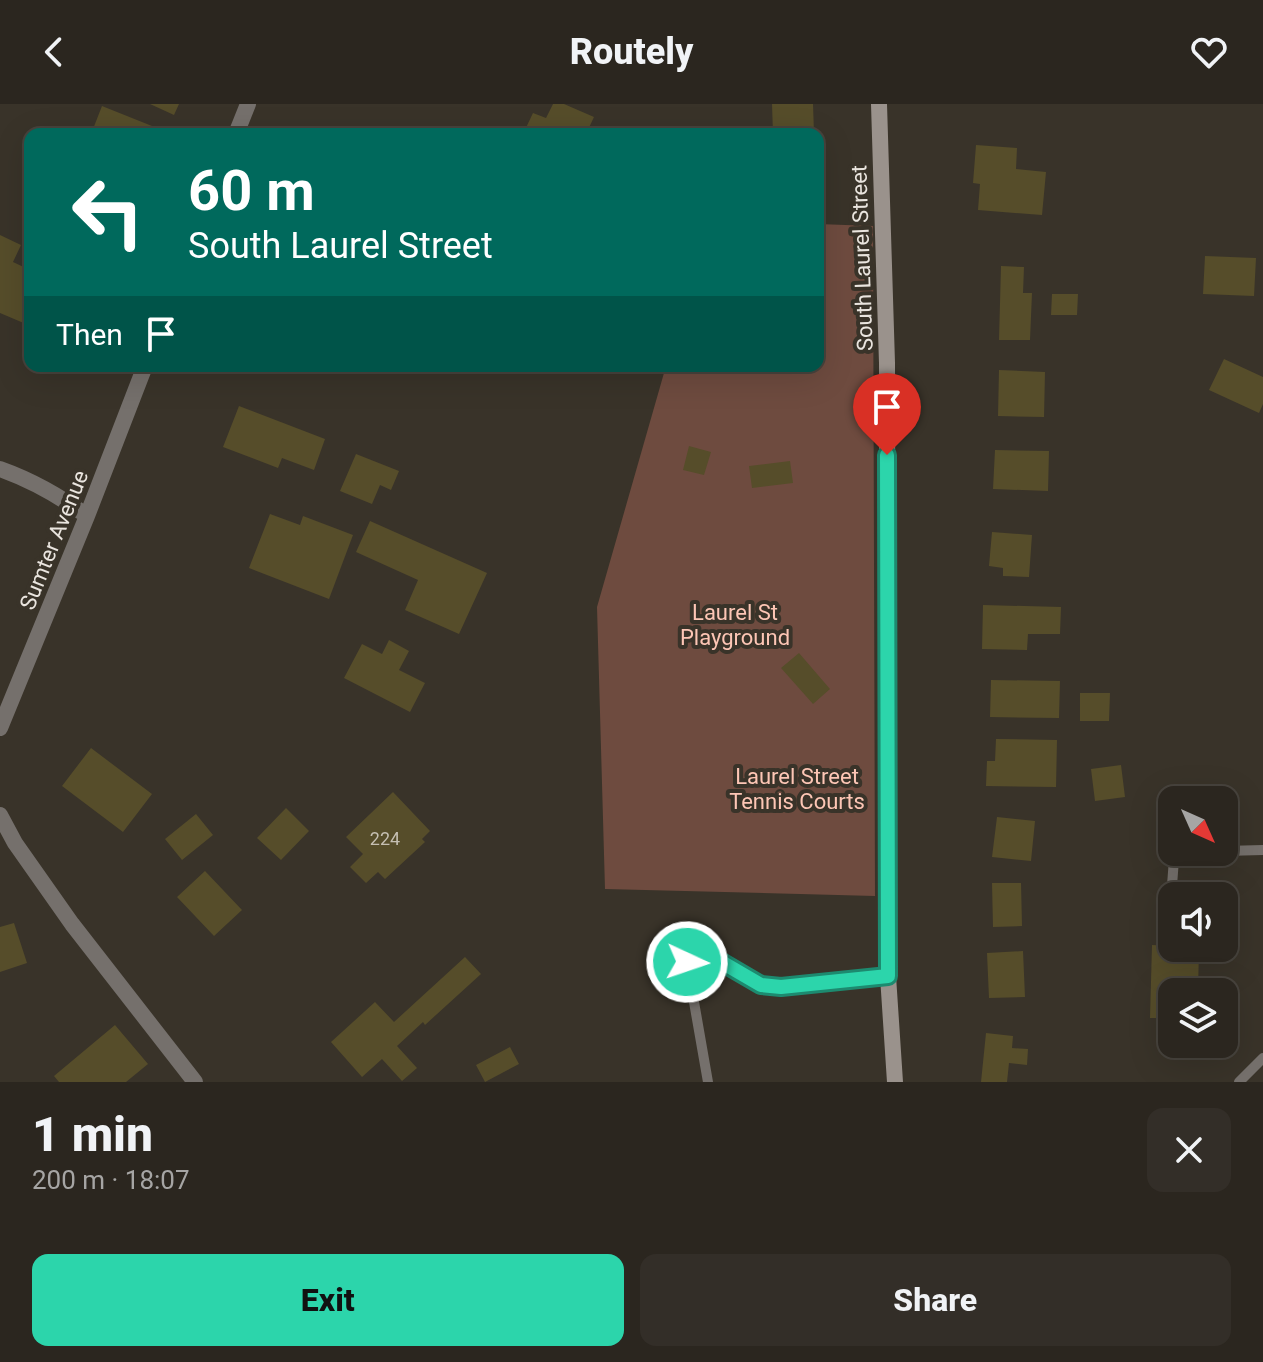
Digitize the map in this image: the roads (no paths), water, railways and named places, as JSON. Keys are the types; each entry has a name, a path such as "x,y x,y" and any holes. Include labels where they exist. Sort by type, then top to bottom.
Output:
{"street":[{"path":"238,128 248,104"},
{"name":"South Laurel Street","path":"879,104 887,363 888,976 895,1082"},
{"name":"Sumter Avenue","path":"0,728 143,372"},
{"path":"0,469 21,476 87,516"},
{"path":"0,815 15,843 72,924 195,1082"}],"lane":[{"path":"1238,851 1263,850"},
{"path":"708,1082 687,962 718,960 761,985 781,987 888,976"},
{"path":"1239,1082 1263,1058"}],"park label":[{"name":"Laurel St Playground","path":"735,624"},
{"name":"Laurel Street Tennis Courts","path":"797,788"}]}
